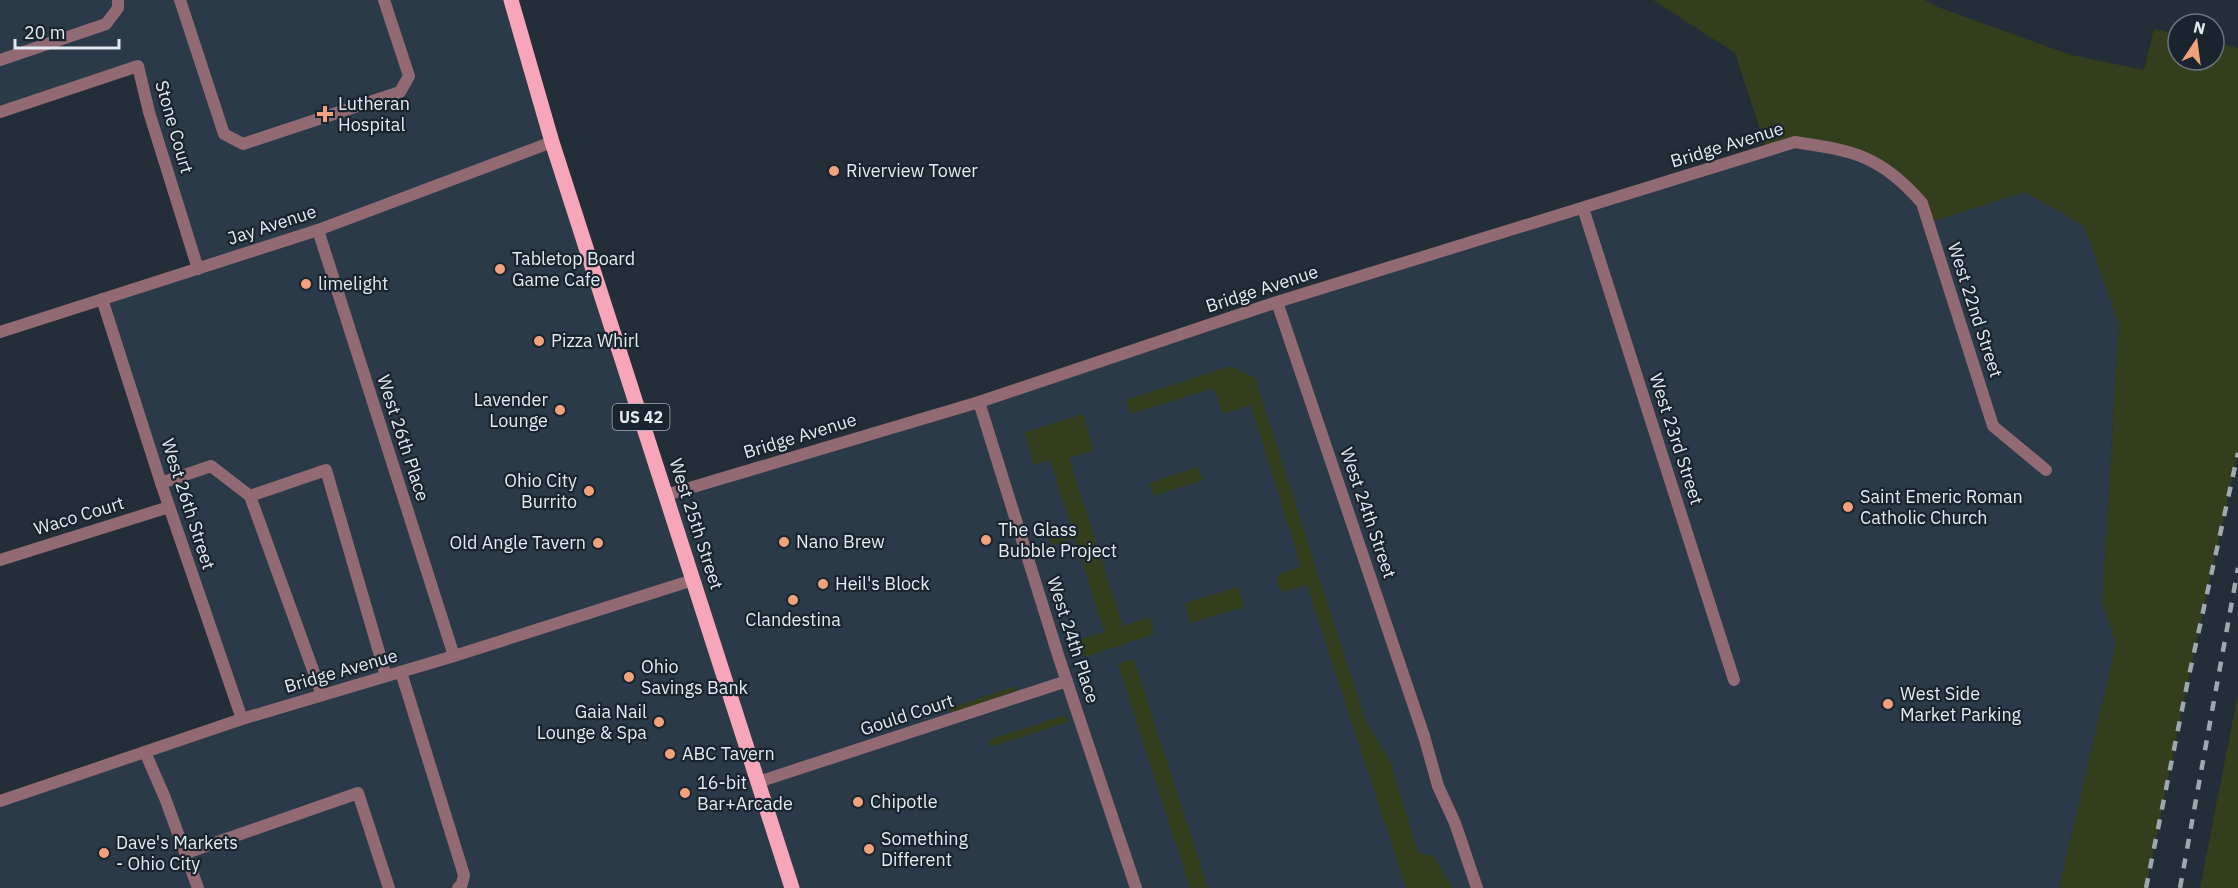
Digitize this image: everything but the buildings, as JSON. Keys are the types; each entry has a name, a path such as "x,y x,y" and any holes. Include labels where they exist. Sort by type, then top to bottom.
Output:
{"main road":[{"name":"West 25th Street","path":"511,0 552,142 792,888"}],"street":[{"path":"0,60 106,24 118,8 118,0"},
{"path":"180,0 224,134 243,144 400,92 409,76 384,0"},
{"name":"Stone Court","path":"0,112 138,66 149,112 198,269"},
{"name":"Jay Avenue","path":"0,332 318,230 552,142"},
{"name":"Bridge Avenue","path":"666,495 979,402 1277,302 1795,142 1836,148 1872,160"},
{"name":"West 22nd Street","path":"1872,160 1902,181 1922,203 1993,426 2046,470"},
{"name":"West 23rd Street","path":"1583,208 1734,680"},
{"name":"West 26th Place","path":"318,230 453,656"},
{"name":"West 26th Street","path":"102,299 161,483 242,719"},
{"name":"West 24th Street","path":"1277,302 1424,736 1438,786 1455,823 1477,888"},
{"name":"West 24th Place","path":"979,402 1067,681 1136,888"},
{"path":"161,483 211,466 250,496 322,695"},
{"path":"250,496 326,470 386,676"},
{"name":"Waco Court","path":"0,560 169,507"},
{"name":"Bridge Avenue","path":"0,801 242,719 453,656 693,580"},
{"path":"401,672 464,875 462,884 458,888"},
{"name":"Gould Court","path":"758,782 1067,681"},
{"path":"145,752 165,798 198,888"},
{"path":"186,853 358,793 389,888"}],"shaded area":[{"path":"0,0 511,0 666,495 1795,142 1836,148 1902,181 1928,223 2025,192 2084,226 2119,324 2102,602 2116,644 2059,888 0,888 0,801 242,719 102,299 198,268 138,66 0,112"}],"green space":[{"path":"1653,0 1925,0 1935,6 2071,55 2144,70 2154,29 2166,32 2166,72 2226,72 2226,45 2238,48 2238,453 2188,680 2146,888 2059,888 2116,644 2102,602 2119,324 2084,226 2025,192 1928,223 1922,203 1872,160 1795,142 1767,151 1735,53"},
{"path":"1231,366 1255,378 1365,719 1391,763 1418,852 1434,857 1453,888 1406,888 1307,585 1281,592 1276,581 1280,573 1301,567 1251,405 1223,414 1214,388 1130,414 1126,400"},
{"path":"1083,414 1094,450 1069,458 1123,626 1150,617 1154,634 1085,657 1078,640 1104,632 1075,538 1051,546 1047,534 1071,526 1050,460 1034,465 1025,432"},
{"path":"1198,467 1203,480 1153,496 1149,483"},
{"path":"1238,587 1244,607 1191,623 1185,603"},
{"path":"1134,659 1208,888 1190,888 1118,664"},
{"path":"1016,686 1017,692 951,713 949,708"},
{"path":"2238,694 2238,888 2200,888"},
{"path":"1065,715 1068,722 991,747 988,740"}],"railway":[{"path":"2146,888 2188,680 2238,453"},
{"path":"2180,888 2238,568"}],"place":[{"name":"Lutheran Hospital","path":"325,114"},
{"name":"Riverview Tower","path":"834,171"},
{"name":"Tabletop Board Game Cafe","path":"500,269"},
{"name":"limelight","path":"306,284"},
{"name":"Pizza Whirl","path":"539,341"},
{"name":"Lavender Lounge","path":"560,410"},
{"name":"Ohio City Burrito","path":"589,491"},
{"name":"Saint Emeric Roman Catholic Church","path":"1848,507"},
{"name":"The Glass Bubble Project","path":"986,540"},
{"name":"Nano Brew","path":"784,542"},
{"name":"Old Angle Tavern","path":"598,543"},
{"name":"Heil's Block","path":"823,584"},
{"name":"Clandestina","path":"793,600"},
{"name":"Ohio Savings Bank","path":"629,677"},
{"name":"West Side Market Parking","path":"1888,704"},
{"name":"Gaia Nail Lounge & Spa","path":"659,722"},
{"name":"ABC Tavern","path":"670,754"},
{"name":"16-bit Bar+Arcade","path":"685,793"},
{"name":"Chipotle","path":"858,802"},
{"name":"Something Different","path":"869,849"},
{"name":"Dave's Markets - Ohio City","path":"104,853"}]}
